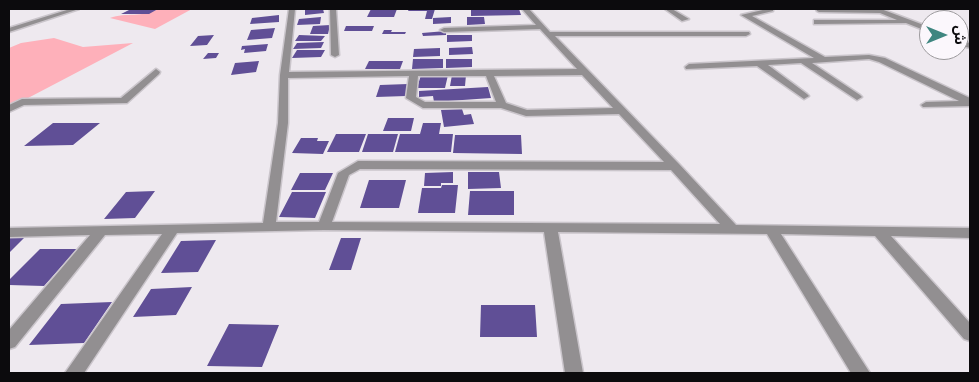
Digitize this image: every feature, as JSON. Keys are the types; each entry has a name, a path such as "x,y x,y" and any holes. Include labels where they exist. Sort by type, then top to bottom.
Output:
{"street":[{"path":"9,30 76,9"},
{"path":"268,227 283,123 284,75 292,9"},
{"path":"333,9 335,55"},
{"path":"525,9 675,166 732,229"},
{"path":"668,9 685,19"},
{"path":"770,9 770,12 745,15 823,59"},
{"path":"819,10 881,11 919,26"},
{"path":"817,22 908,22"},
{"path":"444,30 746,34"},
{"path":"689,67 802,60 876,58 970,103"},
{"path":"802,60 857,97"},
{"path":"760,63 804,96"},
{"path":"9,109 22,102 124,101 156,72"},
{"path":"284,75 584,72"},
{"path":"414,73 411,98 423,105 502,105 526,113 622,111"},
{"path":"489,73 502,105"},
{"path":"926,104 970,103"},
{"path":"324,226 344,173 358,165 675,166"},
{"path":"9,232 324,226 771,229 970,233"},
{"path":"550,227 574,373"},
{"path":"771,229 861,373"},
{"path":"74,373 172,230"},
{"path":"9,342 101,231"},
{"path":"879,232 970,334"}],"shaded area":[{"path":"158,9 192,9 155,29 110,18 152,12"},
{"path":"54,38 83,47 133,43 9,108 9,48 21,43"}],"building":[{"path":"131,9 158,9 149,14 121,14"},
{"path":"305,9 323,9 324,13 305,15"},
{"path":"371,9 397,9 394,17 367,17"},
{"path":"409,9 435,9 432,19 425,19 427,11 408,11"},
{"path":"471,9 519,9 521,15 471,16"},
{"path":"279,15 279,22 250,24 252,18"},
{"path":"321,17 320,24 297,25 299,19"},
{"path":"451,17 451,23 433,24 433,18"},
{"path":"467,17 484,17 485,24 467,25"},
{"path":"330,25 328,34 310,34 313,26"},
{"path":"346,26 374,26 372,31 344,31"},
{"path":"275,28 272,38 247,40 251,30"},
{"path":"384,30 406,32 405,34 382,34"},
{"path":"446,31 446,35 423,36 422,33"},
{"path":"214,35 207,45 190,46 198,36"},
{"path":"299,35 325,36 321,41 295,41"},
{"path":"447,35 472,35 472,41 447,42"},
{"path":"324,42 321,48 293,49 297,43"},
{"path":"268,44 266,51 244,53 245,49 241,50 242,46"},
{"path":"472,47 473,54 449,55 449,48"},
{"path":"440,48 440,56 413,57 414,49"},
{"path":"297,50 325,50 321,57 292,58"},
{"path":"208,53 219,53 216,58 203,59"},
{"path":"413,59 443,59 443,68 412,69"},
{"path":"446,59 472,59 472,67 446,68"},
{"path":"259,61 256,72 231,75 235,63"},
{"path":"369,61 403,61 400,69 365,69"},
{"path":"421,75 448,75 445,88 417,88"},
{"path":"452,75 466,75 465,86 450,86"},
{"path":"408,84 406,96 376,97 380,85"},
{"path":"488,87 491,98 434,102 433,96 419,97 419,91"},
{"path":"462,109 464,115 471,114 474,124 444,127 441,110"},
{"path":"388,118 414,118 411,131 383,131"},
{"path":"53,123 100,123 73,145 24,146"},
{"path":"423,123 441,123 439,134 453,134 451,152 395,152 400,134 420,134"},
{"path":"336,134 366,134 359,152 327,152"},
{"path":"368,134 398,134 393,152 362,152"},
{"path":"455,135 521,135 522,154 453,153"},
{"path":"301,138 318,138 317,141 329,141 323,154 292,153"},
{"path":"453,172 453,183 441,183 441,186 424,186 425,173"},
{"path":"468,172 499,172 501,188 468,189"},
{"path":"300,173 333,173 325,190 291,190"},
{"path":"369,180 406,180 399,208 360,208"},
{"path":"442,185 458,185 455,213 418,213 422,188 441,188"},
{"path":"155,191 135,218 104,219 126,192"},
{"path":"470,191 514,191 514,215 468,215"},
{"path":"292,192 326,192 315,218 279,217"},
{"path":"9,235 27,235 9,253"},
{"path":"341,238 361,238 351,270 329,270"},
{"path":"216,240 198,272 161,273 181,241"},
{"path":"40,249 77,249 44,286 9,285 9,280"},
{"path":"192,287 176,315 133,317 151,289"},
{"path":"112,302 84,343 29,345 61,304"},
{"path":"481,305 535,305 537,337 480,337"},
{"path":"229,324 279,325 262,367 207,366"}]}
